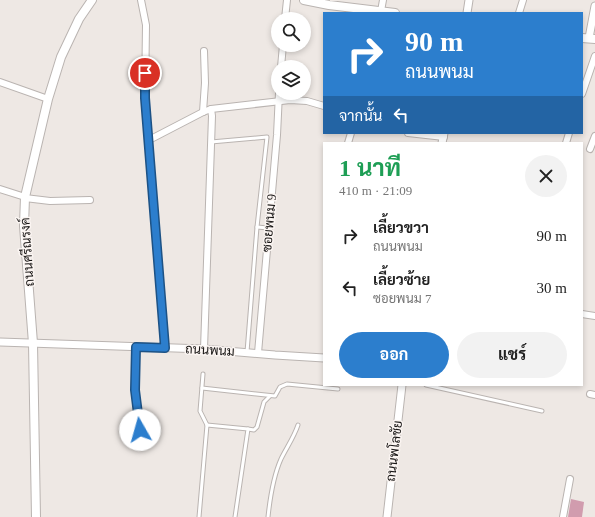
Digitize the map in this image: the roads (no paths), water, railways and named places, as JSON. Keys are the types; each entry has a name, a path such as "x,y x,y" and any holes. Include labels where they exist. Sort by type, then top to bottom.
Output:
{"main road":[{"name":"ถนนศรีณรงค์","path":"36,517 33,344 24,226 25,198 48,99 61,57 79,19 92,0"},
{"path":"304,0 330,2 388,12"}],"street":[{"path":"141,0 146,25 145,98 165,348"},
{"path":"286,12 287,0"},
{"path":"381,11 383,0"},
{"path":"467,12 469,0"},
{"path":"519,12 523,0"},
{"path":"589,38 595,6"},
{"path":"203,112 205,82 204,51"},
{"path":"583,91 595,56"},
{"path":"0,82 48,99"},
{"path":"149,140 211,109 290,100 307,101 323,106"},
{"name":"ซอยพนม 9","path":"258,353 279,101"},
{"path":"204,349 212,116 211,109"},
{"path":"415,134 443,138"},
{"path":"590,149 595,136"},
{"path":"0,189 25,198 50,202 90,200"},
{"path":"583,314 595,316"},
{"name":"ถนนพนม","path":"0,342 204,349 258,353 275,356 323,358"},
{"path":"136,347 135,390 142,444"},
{"name":"ถนนพโลชัย","path":"387,517 402,386"},
{"path":"563,517 570,479"}],"lane":[{"path":"211,142 267,137 257,227 247,353"},
{"path":"257,227 268,228"},
{"path":"199,517 207,425 200,411 203,374"},
{"path":"202,388 270,396 275,396 280,387 287,384 338,389"},
{"path":"430,386 542,411"},
{"path":"207,425 254,430 257,428 264,402 270,396"},
{"path":"268,517 270,495 281,460 293,439 298,425"},
{"path":"235,517 248,429"}]}
